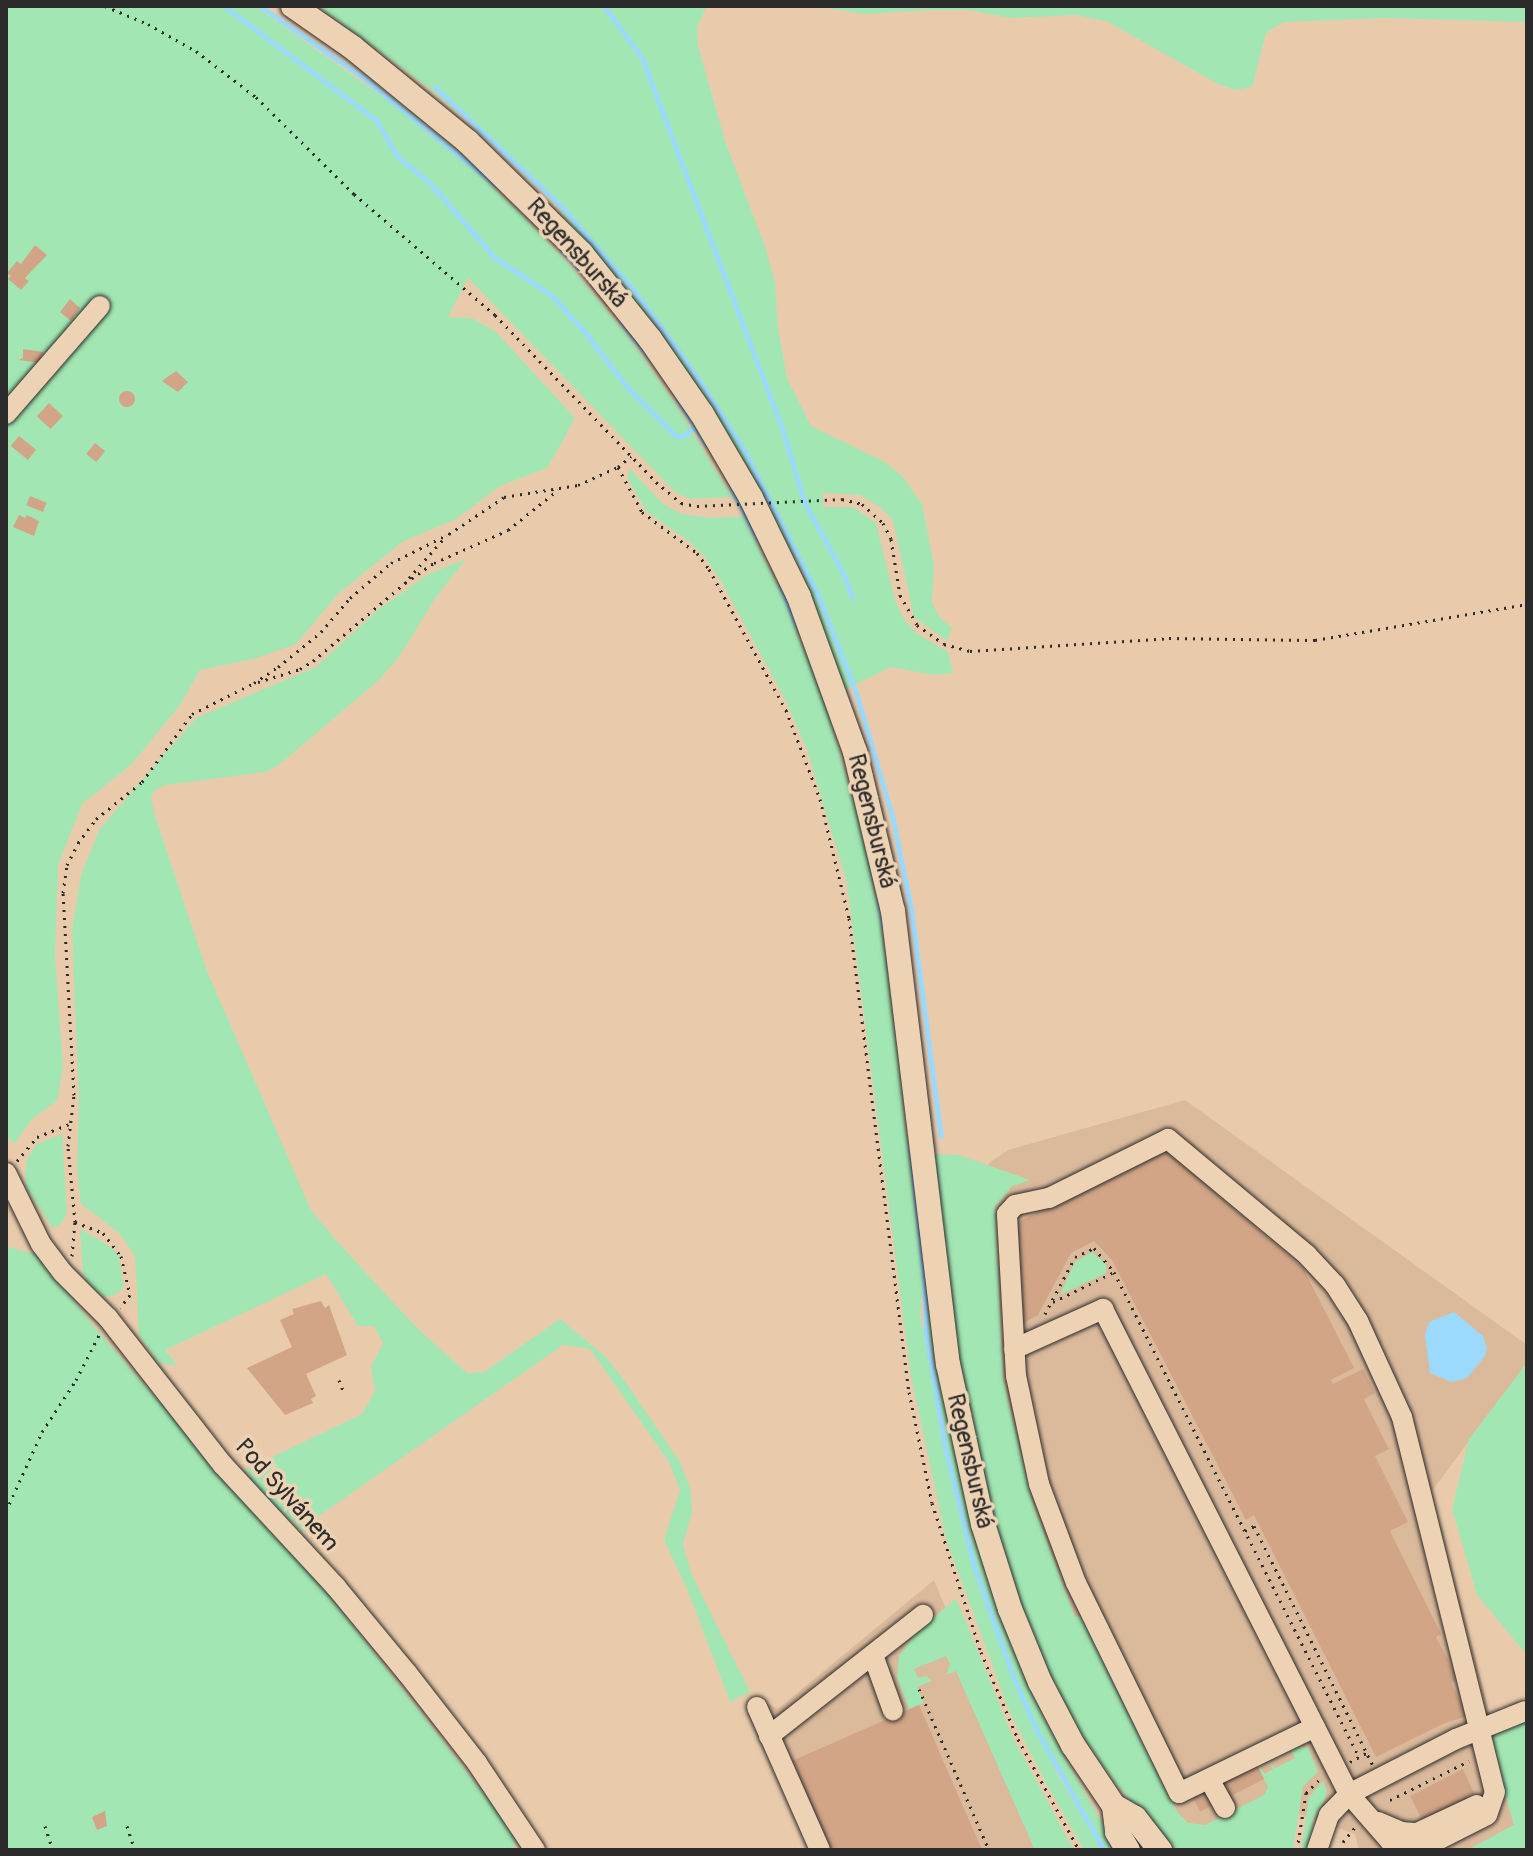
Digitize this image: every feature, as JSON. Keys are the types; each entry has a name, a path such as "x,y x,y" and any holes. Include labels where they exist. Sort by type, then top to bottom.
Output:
{"main road":[{"name":"Regensburská","path":"293,6 352,47 445,122 512,183 581,253 641,327 702,414 751,498 799,597 855,752 891,898 906,991 939,1296 969,1472 999,1577 1029,1656 1073,1745 1114,1806 1135,1818 1160,1850"},
{"name":"Regensburská","path":"1114,1806 1117,1832 1128,1850"}],"street":[{"path":"6,414 100,306"},
{"path":"1315,1727 1179,1793 1076,1583 1039,1484 1016,1376 1006,1220 1010,1209 1049,1198 1165,1140 1173,1140 1307,1255 1335,1285 1358,1321 1391,1388 1410,1441 1494,1781 1495,1799 1487,1815 1418,1850"},
{"name":"Pod Sylvánem","path":"6,1173 41,1244 63,1273 108,1318 223,1465 336,1587 407,1673 477,1763 535,1850"},
{"path":"1014,1349 1103,1309 1349,1794 1390,1841 1407,1850"},
{"path":"769,1736 923,1615"},
{"path":"873,1655 893,1711"},
{"path":"757,1707 820,1850"},
{"path":"1319,1847 1329,1815 1349,1794 1481,1729 1525,1711"},
{"path":"1209,1779 1225,1808"},
{"path":"1369,1818 1409,1834 1426,1831 1480,1803 1491,1792 1494,1781"}],"path":[{"path":"105,6 148,24 196,51 256,97 354,194 495,315 674,498 697,506 842,499 862,504 883,523 891,539 900,595 917,625 944,644 970,651 1169,638 1315,640 1527,604"},
{"path":"254,683 321,632 350,598 391,563 449,534 504,497 578,485 618,467 631,456"},
{"path":"618,467 642,512 697,553 709,569 780,699 820,799 851,928 909,1392 932,1503 981,1652 1032,1768 1079,1850"},
{"path":"63,1273 71,1264 75,1222 69,1161 74,1095 63,893 67,865 96,819 142,782 192,714 254,683 300,669 405,583 434,563 508,530 561,488"},
{"path":"405,583 449,534"},
{"path":"6,1166 18,1161 37,1137 71,1123"},
{"path":"6,1511 42,1432 76,1380 108,1318 130,1295 128,1274 112,1241 103,1233 75,1222"},
{"path":"1051,1303 1114,1272"},
{"path":"339,1380 344,1393"},
{"path":"1359,1757 1245,1531 1254,1526 1390,1800"},
{"path":"919,1689 989,1850"},
{"path":"1297,1850 1306,1793 1318,1779 1368,1752"},
{"path":"1342,1850 1350,1831 1390,1800 1487,1752"},
{"path":"45,1826 53,1850"},
{"path":"127,1826 135,1850"}],"shaded area":[{"path":"1185,1100 1527,1345 1527,1363 1432,1491 1519,1826 1479,1850 1359,1850 1355,1834 1287,1810 1190,1850 1101,1691 1032,1508 998,1370 983,1175 989,1163 1008,1150"},
{"path":"934,1580 1045,1850 811,1850 765,1702 778,1709"}],"green space":[{"path":"6,6 255,6 387,100 469,165 524,217 572,268 629,338 674,402 732,497 690,499 675,492 468,278 448,317 472,318 496,332 575,418 547,468 500,486 456,519 402,542 338,594 296,644 257,658 200,670 180,705 132,764 82,804 58,865 55,956 63,1067 57,1101 33,1118 15,1143 6,1137"},
{"path":"318,6 707,6 697,27 698,46 725,141 766,249 775,283 778,328 787,378 811,426 885,462 903,477 922,504 934,565 932,602 939,617 952,628 947,641 914,617 893,520 880,507 860,495 823,493 823,507 853,507 876,523 895,600 904,619 916,633 948,652 953,673 933,675 891,667 846,689 802,572 745,464 716,415 609,272 557,206 474,126 428,87"},
{"path":"816,6 1527,6 1527,22 1385,18 1284,22 1266,33 1252,87 1236,90 1218,84 1108,22 1077,15 1010,18 967,10 864,14"},
{"path":"630,469 663,504 682,514 710,518 743,516 778,586 822,692 866,844 887,959 923,1283 920,1314 952,1485 978,1581 1012,1678 1058,1775 1103,1850 1084,1850 1010,1713 946,1539 911,1376 847,883 807,750 786,701 722,583 705,557 690,542 646,511 627,477"},
{"path":"466,559 436,597 399,657 379,680 280,764 266,772 166,785 155,790 151,797 155,816 207,971 311,1210 417,1328 467,1373 484,1372 560,1319 604,1355 680,1462 691,1491 692,1512 683,1545 691,1573 750,1692 730,1702 688,1591 664,1540 680,1490 669,1462 590,1349 563,1345 316,1518 315,1533 304,1532 260,1493 245,1470 362,1414 375,1391 371,1367 383,1343 374,1326 358,1326 326,1274 165,1350 178,1366 159,1363 139,1335 135,1256 119,1233 81,1204 77,1173 79,1100 72,929 81,875 99,830 196,718 316,667 380,608 429,574"},
{"path":"62,1134 67,1212 63,1222 53,1229 26,1187 25,1171 28,1157 37,1144"},
{"path":"934,1154 959,1155 1030,1180 1012,1186 995,1207 1003,1379 1033,1504 1075,1617 1081,1616 1178,1813 1188,1823 1205,1825 1264,1795 1268,1787 1256,1763 1265,1774 1273,1769 1267,1759 1275,1768 1295,1758 1289,1747 1308,1747 1318,1772 1303,1786 1293,1850 1168,1850 1107,1772 1059,1700 1027,1624 992,1522 964,1400"},
{"path":"919,1222 957,1464 969,1513 1015,1648 1045,1721 1117,1850 1106,1850 1050,1755 1007,1659 978,1577 949,1461 926,1334 926,1283"},
{"path":"80,1229 118,1254 124,1286 117,1294 104,1297 93,1289 83,1274"},
{"path":"6,1246 37,1255 101,1335 330,1596 515,1834 514,1850 6,1850"},
{"path":"1092,1252 1106,1264 1106,1273 1060,1295 1075,1262"},
{"path":"1527,1363 1527,1655 1477,1595 1452,1509 1469,1439"},
{"path":"956,1598 1013,1738 1074,1850 1035,1850 956,1671 946,1675 950,1664 946,1656 914,1669 918,1678 926,1676 932,1681 917,1687 924,1703 909,1709 897,1677 899,1656 917,1632"},
{"path":"1527,1721 1527,1850 1467,1850 1514,1825 1490,1744 1491,1734"},
{"path":"1323,1781 1327,1791 1324,1802 1314,1818 1308,1850 1301,1850 1309,1797"}],"water":[{"path":"1454,1312 1483,1336 1487,1348 1485,1356 1467,1378 1452,1382 1430,1373 1425,1335 1429,1322"}],"building":[{"path":"35,245 47,255 25,278 29,281 21,290 8,279 11,276 7,273 17,261 21,264"},
{"path":"70,299 80,308 71,321 60,312"},
{"path":"23,349 43,352 41,363 18,360 23,358"},
{"path":"176,371 188,382 178,392 162,381"},
{"path":"127,391 133,393 133,405 127,407 121,405 119,399 121,393"},
{"path":"49,403 63,416 51,429 37,416"},
{"path":"19,436 36,450 28,460 11,446"},
{"path":"95,443 105,451 96,462 86,454"},
{"path":"30,496 47,503 43,512 26,505"},
{"path":"19,515 39,521 34,536 13,527"},
{"path":"1164,1149 1303,1268 1354,1368 1331,1380 1333,1384 1363,1369 1375,1393 1364,1399 1389,1449 1375,1456 1408,1522 1390,1531 1441,1634 1436,1637 1458,1679 1451,1683 1468,1716 1445,1723 1376,1757 1254,1515 1246,1520 1112,1260 1094,1241 1071,1253 1038,1315 1018,1326 1010,1226"},
{"path":"321,1301 325,1308 329,1305 347,1355 306,1374 316,1396 311,1399 313,1403 285,1415 247,1368 292,1347 280,1320 294,1314 292,1309"},
{"path":"919,1705 982,1850 831,1850 792,1761"},
{"path":"1256,1763 1264,1779 1200,1812 1192,1796"},
{"path":"1463,1769 1474,1793 1466,1797 1470,1804 1425,1826 1410,1796"},
{"path":"105,1811 107,1826 97,1830 92,1817"}],"waterway":[{"path":"224,6 376,120 397,156 430,183 494,257 550,294 584,331 627,387 676,436 683,436 692,429"},
{"path":"260,6 365,79 495,185"},
{"path":"604,6 642,58 782,428 805,504 842,571 852,597"},
{"path":"435,87 562,207 636,293 700,381 745,452 818,595 856,693 892,815 911,909 941,1136"},
{"path":"562,251 580,270"},
{"path":"621,322 649,358"},
{"path":"677,399 706,445"},
{"path":"731,488 758,540"},
{"path":"780,585 797,627"},
{"path":"878,897 883,926"},
{"path":"910,1147 926,1334 945,1447 974,1566 1013,1676 1038,1733 1104,1850"}]}
